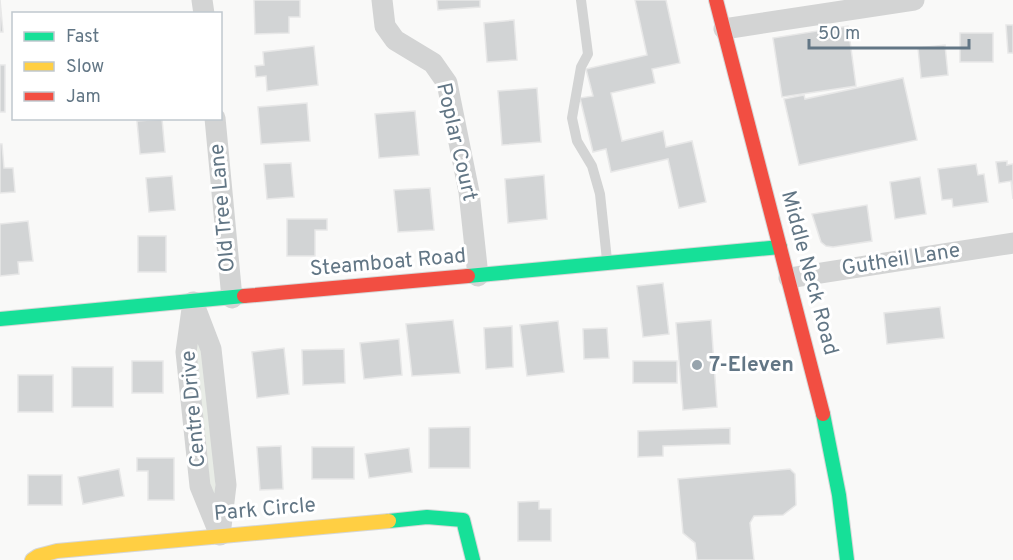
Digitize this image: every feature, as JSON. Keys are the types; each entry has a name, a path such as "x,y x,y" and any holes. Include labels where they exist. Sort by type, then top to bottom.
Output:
{"street":[{"name":"Poplar Court","path":"382,0 385,26 395,40 433,63 447,83 469,192 478,276"},
{"name":"Middle Neck Road","path":"717,0 822,406 839,495 847,560"},
{"path":"724,29 846,5 914,0"},
{"name":"Old Tree Lane","path":"215,120 232,298"},
{"name":"Gutheil Lane","path":"789,278 1013,243"},
{"name":"Steamboat Road","path":"0,319 780,247"},
{"name":"Centre Drive","path":"194,302 211,349 226,485 220,535"},
{"name":"Park Circle","path":"32,560 57,551 439,517 463,520 473,560"}],"lane":[{"path":"581,0 588,54 581,67 572,118 577,141 592,166 600,194 608,263"}],"shaded area":[{"path":"196,319 206,349 218,519 205,484 192,351"}],"building":[{"path":"0,0 3,32 0,32"},
{"path":"254,0 300,0 300,17 289,17 289,33 255,34"},
{"path":"437,0 480,0 480,7 438,10"},
{"path":"635,0 666,0 680,63 652,69 655,83 611,93 622,141 663,131 666,147 692,141 706,202 679,208 668,159 611,172 606,149 593,152 580,98 593,96 586,69 647,55"},
{"path":"514,20 517,60 487,62 484,23"},
{"path":"1006,25 1013,25 1013,53 1008,53"},
{"path":"848,26 856,86 782,97 773,38"},
{"path":"960,33 993,33 993,62 960,62"},
{"path":"945,45 948,75 921,78 918,48"},
{"path":"314,46 318,85 267,91 266,76 256,77 255,66 264,65 263,52"},
{"path":"0,65 5,65 5,112 0,112"},
{"path":"903,78 917,140 799,165 784,99 804,95 805,99"},
{"path":"537,88 541,142 502,145 498,91"},
{"path":"307,103 310,141 261,144 258,107"},
{"path":"415,111 419,155 379,158 375,114"},
{"path":"162,120 165,152 140,154 137,121"},
{"path":"0,144 2,144 4,168 13,168 15,192 0,193"},
{"path":"1007,161 1007,165 1013,164 1013,199 1011,181 999,183 996,162"},
{"path":"291,163 294,197 267,199 264,164"},
{"path":"976,164 978,175 984,174 988,202 953,207 952,199 942,200 938,169"},
{"path":"544,175 547,219 508,223 505,179"},
{"path":"172,176 175,210 149,212 146,178"},
{"path":"920,177 926,214 895,219 890,182"},
{"path":"430,188 434,230 398,232 394,190"},
{"path":"867,205 872,241 833,247 821,242 812,214"},
{"path":"287,219 327,219 327,230 315,230 315,256 287,256"},
{"path":"28,221 33,261 18,262 19,274 0,276 0,224"},
{"path":"138,236 166,236 166,272 138,272"},
{"path":"663,283 669,334 643,337 637,286"},
{"path":"940,307 944,338 887,344 884,313"},
{"path":"453,320 460,373 412,376 406,324"},
{"name":"7-Eleven","path":"711,320 717,407 683,410 676,323"},
{"path":"558,321 564,372 527,376 520,325"},
{"path":"512,326 513,367 486,369 484,328"},
{"path":"607,328 609,358 584,359 583,329"},
{"path":"399,339 402,375 364,379 360,343"},
{"path":"284,348 289,394 257,398 252,352"},
{"path":"344,349 345,383 303,385 302,350"},
{"path":"132,361 163,361 163,393 132,393"},
{"path":"633,361 677,361 677,383 633,383"},
{"path":"72,367 113,367 113,407 72,407"},
{"path":"18,375 53,375 53,412 18,412"},
{"path":"470,427 470,468 429,468 429,428"},
{"path":"730,428 730,444 663,446 663,456 638,457 638,431"},
{"path":"281,446 283,489 260,490 257,447"},
{"path":"312,447 354,447 354,479 312,479"},
{"path":"409,448 412,472 369,478 365,454"},
{"path":"137,458 174,458 174,500 148,500 148,471 137,471"},
{"path":"119,469 124,496 83,504 78,477"},
{"path":"790,469 795,474 796,505 783,515 754,516 750,523 754,560 697,560 695,543 683,533 678,479"},
{"path":"28,475 62,475 62,505 28,505"},
{"path":"539,501 539,509 551,509 551,541 518,541 518,502"}],"traffic: fast":[{"path":"468,276 780,247"},
{"path":"0,319 244,296"},
{"path":"823,414 839,495 847,560"},
{"path":"389,521 427,517 463,520 473,560"}],"traffic: slow":[{"path":"32,560 57,551 389,521"}],"traffic: jam":[{"path":"716,0 823,414"},
{"path":"244,296 468,276"}],"place":[{"name":"7-Eleven","path":"697,365"}]}
